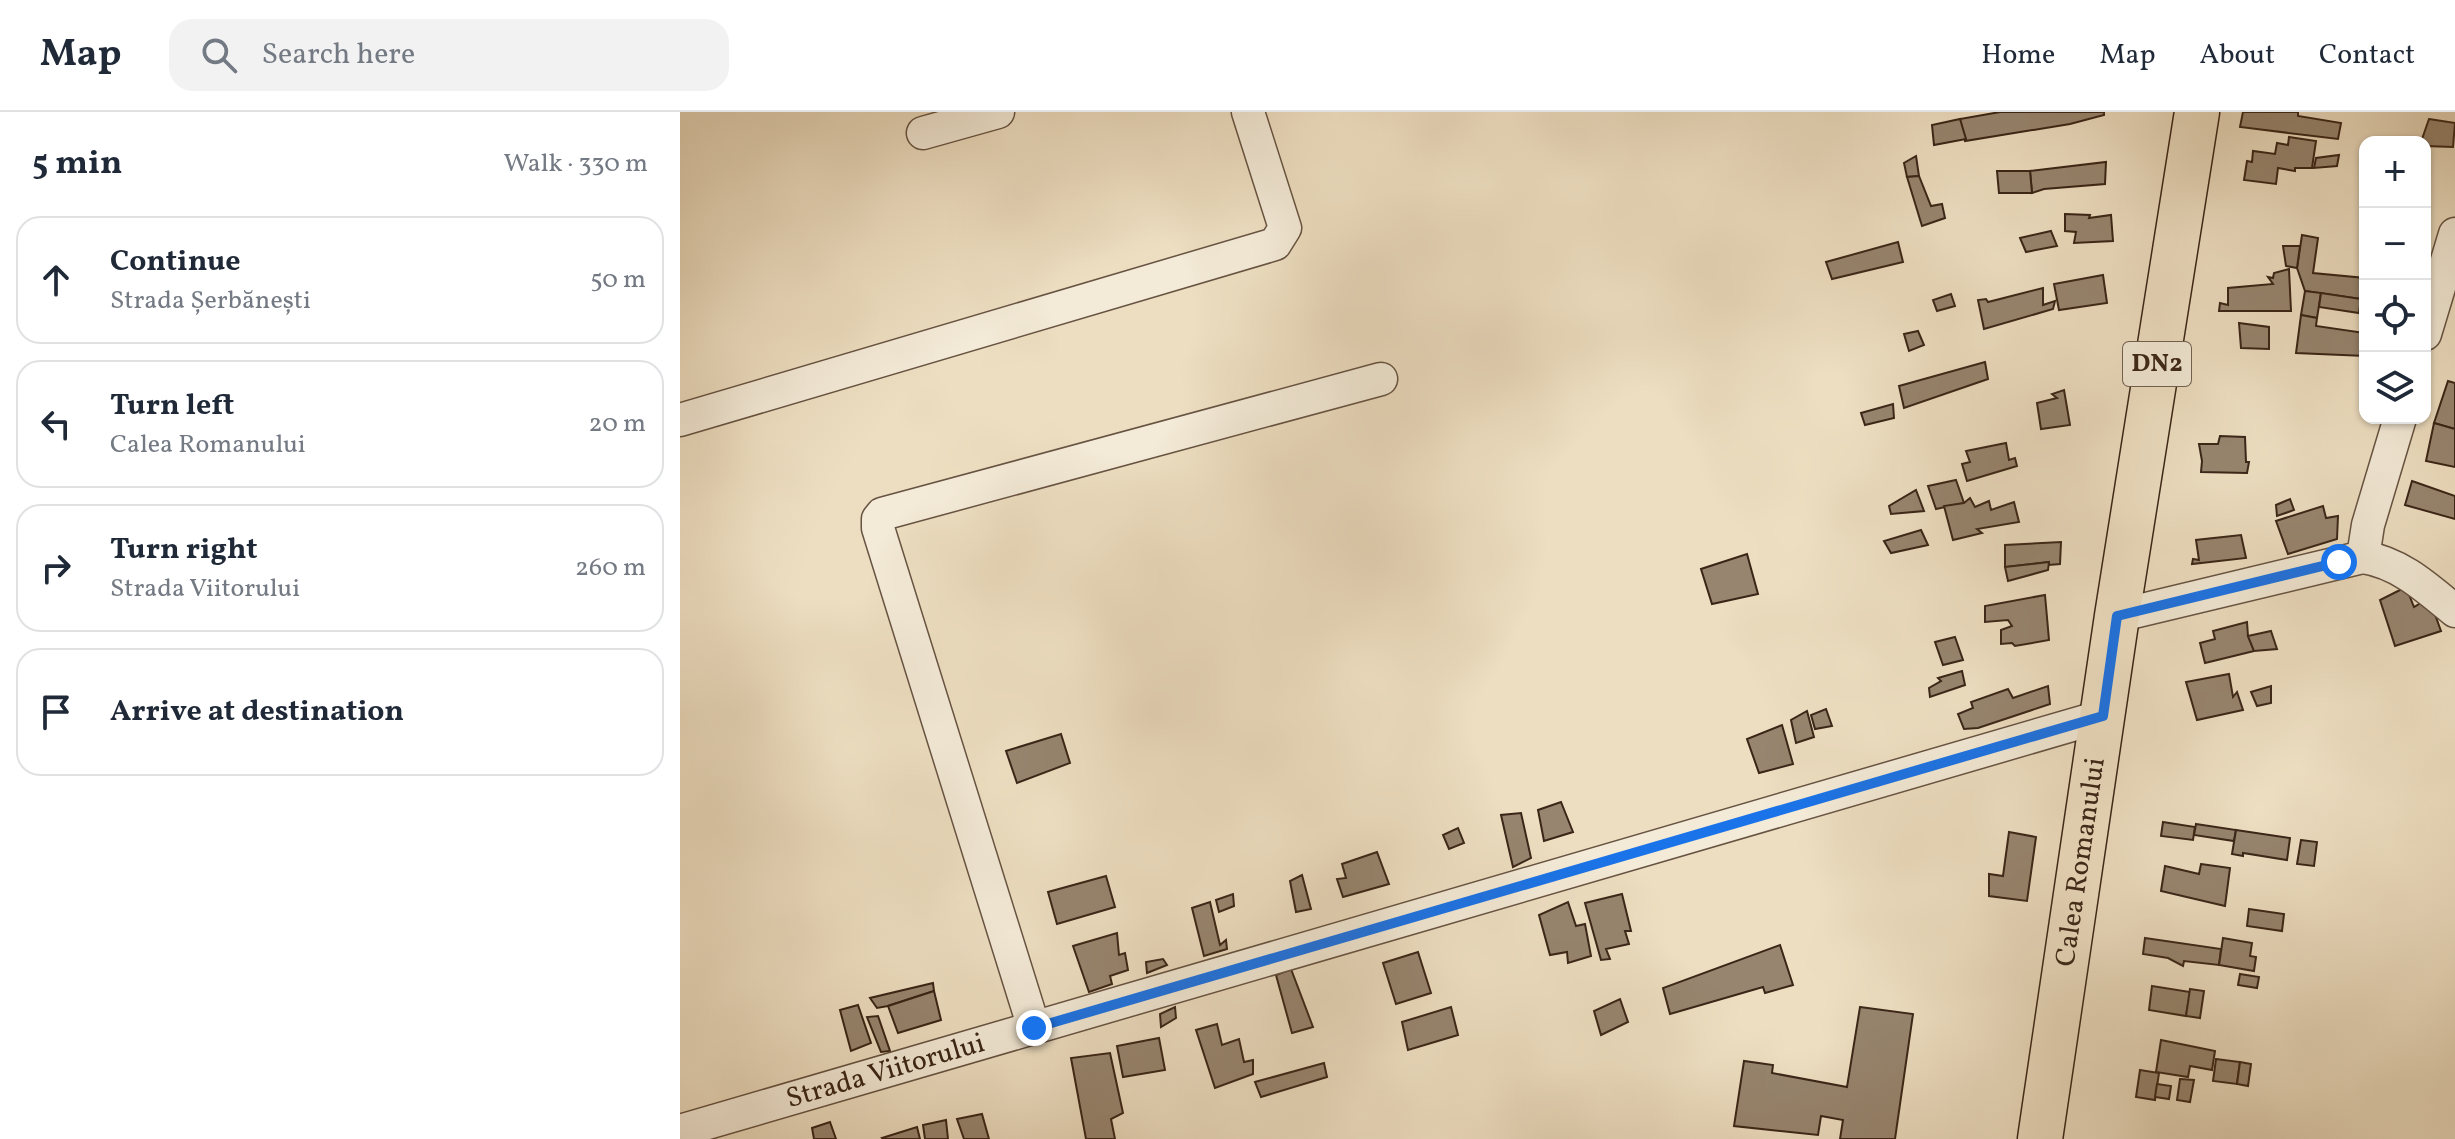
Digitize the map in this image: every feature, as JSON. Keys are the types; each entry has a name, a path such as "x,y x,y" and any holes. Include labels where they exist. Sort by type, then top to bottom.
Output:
{"main road":[{"name":"Calea Romanului","path":"2040,1139 2117,616 2197,112"}],"street":[{"path":"923,133 998,112"},
{"path":"680,420 1275,244 1285,228 1248,112"},
{"path":"2431,314 2455,234"},
{"path":"1034,1028 882,543 878,519 882,514 1381,379"},
{"path":"2363,557 2368,525 2398,424"},
{"path":"2117,616 2363,557 2385,561 2396,567 2419,581 2455,611"},
{"name":"Strada Viitorului","path":"680,1131 2103,716"}],"building":[{"path":"2000,112 2104,112 2104,115 2070,124 1965,141 1960,119"},
{"path":"2243,112 2298,112 2298,116 2341,123 2338,139 2240,127"},
{"path":"1960,119 1966,139 1934,145 1932,125"},
{"path":"2429,119 2455,123 2453,147 2431,146 2431,136 2423,136"},
{"path":"2289,137 2316,141 2312,168 2295,168 2295,171 2278,168 2276,184 2244,180 2247,161 2252,162 2253,151 2275,154 2277,143 2288,145"},
{"path":"2339,155 2337,166 2314,168 2316,158"},
{"path":"1916,156 1919,176 1907,177 1904,163"},
{"path":"2106,162 2105,184 2044,189 2032,193 2030,171"},
{"path":"1997,171 2030,171 2032,193 1999,193"},
{"path":"1919,176 1931,206 1942,204 1945,218 1922,226 1907,177"},
{"path":"2065,214 2090,215 2089,218 2111,215 2113,241 2074,243 2076,232 2065,231"},
{"path":"2051,231 2057,246 2026,252 2020,238"},
{"path":"2302,235 2318,238 2313,273 2359,277 2359,299 2305,291 2297,268"},
{"path":"1898,242 1903,262 1832,279 1826,262"},
{"path":"2283,246 2300,246 2297,268 2286,266"},
{"path":"2289,269 2291,311 2219,311 2220,303 2228,305 2228,288 2273,284 2268,277 2273,278 2274,273"},
{"path":"2103,275 2107,303 2059,310 2054,284"},
{"path":"2043,288 2043,305 2055,301 2053,309 1984,329 1978,300 1986,299 1988,302"},
{"path":"2305,291 2321,293 2317,318 2301,315"},
{"path":"2321,293 2359,299 2359,313 2319,307"},
{"path":"1951,294 1955,306 1937,311 1933,300"},
{"path":"2301,315 2317,318 2316,326 2359,332 2359,356 2296,353"},
{"path":"2239,323 2269,327 2269,349 2241,348"},
{"path":"1918,331 1924,345 1909,351 1904,334"},
{"path":"1985,362 1988,379 1904,408 1899,386"},
{"path":"2448,381 2455,383 2455,429 2434,423"},
{"path":"2064,390 2070,425 2041,429 2037,403 2057,398 2052,394"},
{"path":"1893,404 1894,418 1865,425 1861,413"},
{"path":"2434,423 2455,429 2455,467 2426,461"},
{"path":"2220,436 2245,437 2246,462 2249,462 2247,473 2201,472 2199,444 2218,444"},
{"path":"2006,443 2009,460 2015,458 2017,466 1967,481 1962,464 1970,462 1966,451"},
{"path":"1956,480 1964,503 1936,509 1928,486"},
{"path":"2412,481 2455,496 2455,519 2405,505"},
{"path":"1916,490 1924,511 1891,514 1889,506"},
{"path":"1970,498 1975,507 1989,501 1991,510 2014,502 2019,522 1977,529 1982,533 1953,540 1944,506 1964,503"},
{"path":"2290,499 2294,510 2277,516 2276,505"},
{"path":"2323,506 2326,518 2338,516 2337,539 2288,554 2276,521"},
{"path":"1921,530 1928,545 1891,553 1884,541"},
{"path":"2241,535 2246,558 2192,564 2193,559 2199,560 2196,540"},
{"path":"2061,542 2060,564 2049,565 2049,562 2005,567 2005,545"},
{"path":"1747,554 1758,594 1712,604 1701,569"},
{"path":"2049,562 2048,570 2008,581 2005,567"},
{"path":"2406,587 2414,607 2429,598 2441,631 2395,646 2380,600"},
{"path":"2045,595 2049,640 2015,646 2012,643 2001,644 2001,630 2012,626 2008,620 1985,622 1985,606"},
{"path":"2247,622 2254,651 2205,663 2200,643 2215,639 2213,631"},
{"path":"2271,631 2277,649 2254,651 2248,636"},
{"path":"1955,637 1963,660 1943,665 1935,642"},
{"path":"1962,671 1965,685 1930,697 1929,688 1941,681 1938,678"},
{"path":"2229,674 2233,697 2237,692 2243,710 2197,720 2186,682"},
{"path":"2048,686 2050,704 1978,728 1964,729 1958,714 1973,708 1971,702 2008,689 2013,698"},
{"path":"2271,686 2271,703 2257,706 2251,692"},
{"path":"1826,709 1832,726 1815,729 1811,715"},
{"path":"1807,711 1814,737 1796,743 1791,720"},
{"path":"1782,725 1793,764 1759,773 1747,739"},
{"path":"1061,734 1070,763 1017,783 1006,751"},
{"path":"1561,802 1573,832 1544,841 1538,810"},
{"path":"1521,813 1531,858 1513,867 1501,815"},
{"path":"2163,822 2195,827 2193,840 2161,836"},
{"path":"2196,824 2236,830 2234,841 2194,835"},
{"path":"1458,828 1464,843 1449,849 1443,835"},
{"path":"2236,830 2290,838 2287,860 2232,854"},
{"path":"2009,832 2036,837 2027,901 1989,896 1989,874 2003,876"},
{"path":"2301,840 2317,842 2314,866 2297,864"},
{"path":"1377,852 1389,884 1343,897 1337,879 1346,878 1342,864"},
{"path":"2201,864 2230,868 2225,906 2161,891 2165,866 2199,874"},
{"path":"1302,875 1311,909 1296,912 1290,881"},
{"path":"1106,876 1115,907 1057,924 1048,892"},
{"path":"1233,894 1234,906 1219,912 1216,900"},
{"path":"1622,894 1631,931 1625,931 1629,944 1606,949 1610,959 1601,960 1585,903"},
{"path":"1210,902 1220,945 1226,940 1227,949 1204,956 1192,908"},
{"path":"1568,902 1576,926 1585,924 1591,956 1568,963 1567,952 1550,955 1539,915"},
{"path":"2249,909 2284,914 2282,931 2247,926"},
{"path":"1117,933 1119,955 1125,953 1128,970 1110,976 1112,984 1089,992 1073,946"},
{"path":"2145,938 2221,949 2219,965 2184,961 2183,966 2168,958 2143,954"},
{"path":"2223,938 2252,943 2250,956 2256,957 2254,971 2219,965"},
{"path":"1780,945 1793,985 1765,993 1763,987 1670,1014 1663,988"},
{"path":"1418,952 1431,993 1396,1004 1383,963"},
{"path":"1163,959 1167,965 1147,973 1146,962"},
{"path":"1291,969 1313,1027 1292,1033 1276,975"},
{"path":"2240,974 2259,977 2257,988 2238,985"},
{"path":"933,983 934,991 888,1006 877,1008 870,998"},
{"path":"2152,986 2190,992 2186,1016 2149,1010"},
{"path":"2190,989 2204,991 2200,1018 2186,1016"},
{"path":"934,991 941,1020 898,1033 888,1006"},
{"path":"1620,999 1628,1022 1601,1035 1594,1011"},
{"path":"858,1005 871,1043 851,1051 840,1010"},
{"path":"1175,1007 1176,1018 1161,1027 1160,1014"},
{"path":"1451,1007 1458,1035 1408,1050 1402,1022"},
{"path":"1860,1007 1913,1014 1895,1139 1840,1139 1843,1120 1821,1116 1818,1135 1734,1126 1744,1061 1773,1065 1772,1073 1847,1087"},
{"path":"878,1016 890,1051 881,1052 867,1017"},
{"path":"1217,1024 1222,1045 1239,1039 1244,1062 1253,1060 1253,1074 1215,1088 1196,1030"},
{"path":"1159,1038 1165,1070 1123,1077 1117,1046"},
{"path":"2161,1040 2215,1051 2212,1070 2190,1066 2188,1077 2156,1072"},
{"path":"1110,1053 1123,1113 1111,1119 1115,1139 1086,1139 1071,1058"},
{"path":"2216,1059 2240,1062 2237,1084 2213,1081"},
{"path":"2240,1062 2251,1064 2248,1086 2237,1084"},
{"path":"1324,1063 1327,1077 1261,1097 1255,1082"},
{"path":"2140,1070 2159,1073 2155,1100 2136,1097"},
{"path":"2180,1079 2194,1080 2190,1102 2177,1100"},
{"path":"2157,1084 2171,1086 2169,1099 2155,1097"},
{"path":"982,1114 989,1139 964,1139 957,1119"},
{"path":"946,1120 948,1139 925,1139 923,1125"},
{"path":"830,1122 836,1139 814,1139 812,1128"},
{"path":"917,1127 920,1139 882,1138"}],"route":[{"path":"1034,1028 2103,716 2117,616 2339,562"}]}
